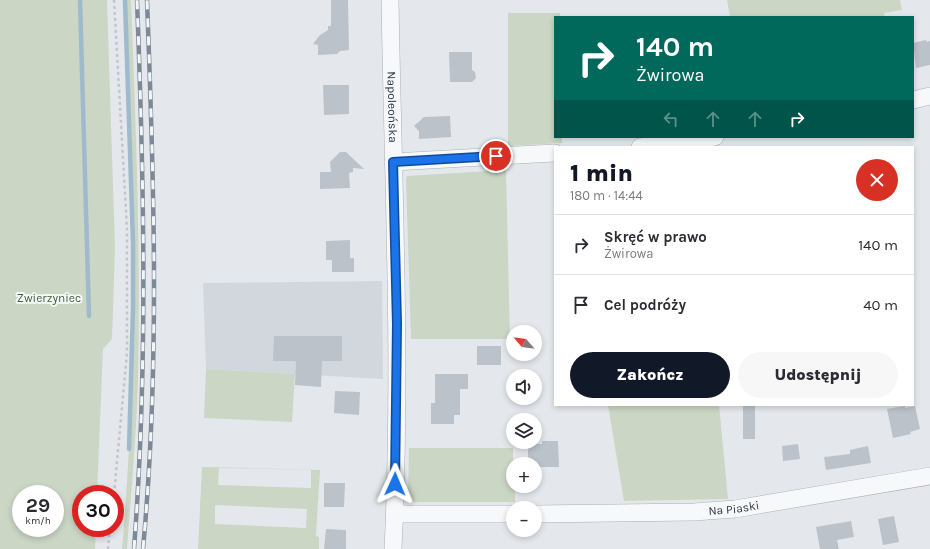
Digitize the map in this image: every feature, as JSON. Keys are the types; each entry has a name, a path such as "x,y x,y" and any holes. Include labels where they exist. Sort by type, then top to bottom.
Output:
{"street":[{"name":"Napoleońska","path":"390,0 397,324 393,549"},
{"path":"914,100 930,96"},
{"path":"648,146 708,138"},
{"path":"393,162 554,153"},
{"name":"Na Piaski","path":"542,514 694,512 735,509 930,476"},
{"path":"394,514 506,514"}],"path":[{"path":"114,0 126,229 127,353 115,485"},
{"path":"108,549 109,537"}],"shaded area":[{"path":"382,281 383,379 206,369 203,283"}],"green space":[{"name":"Zwierzyniec","path":"0,0 107,0 115,248 112,339 103,349 97,485 72,485 72,537 96,537 95,549 0,549"},
{"path":"126,0 131,0 133,48 138,192 139,335 136,425 127,549 122,549 124,537 131,412 133,343 133,206"},
{"path":"727,0 900,0 902,10 884,13 885,16 730,16"},
{"path":"508,13 560,13 560,16 554,16 554,138 562,138 562,143 508,146"},
{"path":"506,170 510,325 506,325 506,339 411,339 407,176"},
{"path":"206,369 295,374 292,422 204,418"},
{"path":"608,406 719,406 728,499 624,501"},
{"path":"409,448 513,449 513,457 506,457 506,493 515,493 515,501 408,502"},
{"path":"202,467 320,470 316,536 319,537 319,549 198,549","holes":["219,468 311,470 311,488 218,485","215,505 307,509 306,528 215,524"]}],"building":[{"path":"331,0 348,0 349,50 340,51 337,54 318,55 318,45 313,44 320,35 328,30 328,26 331,26"},
{"path":"926,40 927,42 930,41 930,65 916,68 914,43"},
{"path":"449,52 472,52 472,70 475,72 476,78 472,82 450,82"},
{"path":"323,85 349,85 349,114 324,115"},
{"path":"450,116 451,137 419,139 419,131 414,126 424,117"},
{"path":"340,152 346,152 364,169 353,168 353,172 349,173 350,188 320,189 320,172 331,172 330,162"},
{"path":"350,240 350,258 354,258 354,272 332,272 332,260 326,260 326,241"},
{"path":"274,336 342,336 342,361 322,361 321,387 295,385 296,361 273,361"},
{"path":"477,346 501,346 501,365 477,365"},
{"path":"435,374 468,374 468,389 460,389 460,415 454,415 454,424 431,424 431,403 435,403"},
{"path":"335,391 360,392 359,415 334,413"},
{"path":"743,406 755,406 755,439 743,439"},
{"path":"905,406 905,408 915,406 920,429 910,432 911,434 893,438 887,409"},
{"path":"542,441 558,441 559,467 542,467 542,457 528,457 528,449 542,449"},
{"path":"798,444 800,459 783,461 782,446"},
{"path":"868,446 871,463 826,470 824,457 850,454 850,450"},
{"path":"324,483 345,483 344,507 324,507"},
{"path":"894,516 899,542 883,545 878,519"},
{"path":"851,521 854,537 837,540 839,549 820,549 816,527"},
{"path":"326,529 346,530 346,549 324,549"}],"waterway":[{"path":"80,0 89,316"},
{"path":"125,0 133,243 133,308 129,449"}],"railway":[{"path":"134,549 143,343 143,206 137,0"},
{"path":"143,549 152,412 154,343 152,137 147,0"}],"route":[{"path":"395,484 397,324 393,162 496,156"}]}
